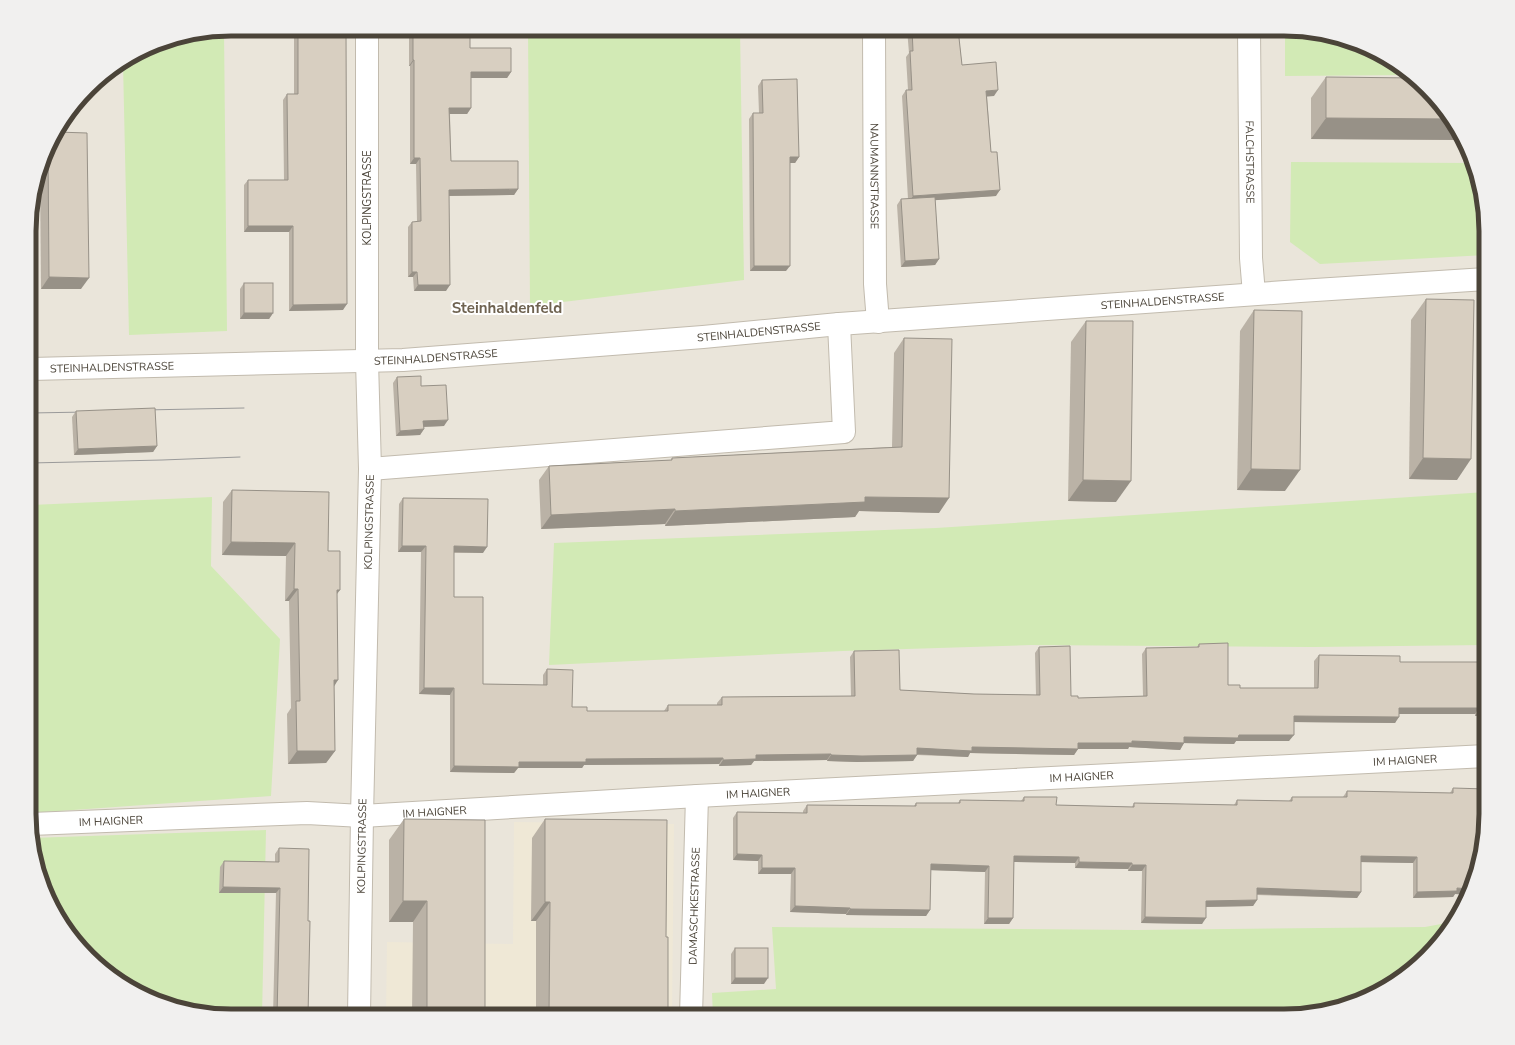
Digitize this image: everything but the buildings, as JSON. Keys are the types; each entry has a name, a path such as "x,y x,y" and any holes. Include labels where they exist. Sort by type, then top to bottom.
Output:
{"street":[{"name":"KOLPINGSTRASSE","path":"360,1009 362,816 370,470 367,361 367,36"},
{"name":"NAUMANNSTRASSE","path":"874,36 875,284 878,322"},
{"name":"FALCHSTRASSE","path":"1249,36 1251,258 1254,294"},
{"name":"STEINHALDENSTRASSE","path":"36,369 403,360 567,348 839,324 1479,279"},
{"path":"370,470 844,432 839,324"},
{"name":"IM HAIGNER","path":"36,824 307,813 362,816 697,796 1479,756"},
{"name":"DAMASCHKESTRASSE","path":"691,1009 697,796"}],"shaded area":[{"path":"218,36 1297,36 1347,46 1382,62 1403,76 1431,102 1453,133 1469,168 1479,218 1479,827 1469,877 1453,912 1439,933 1413,961 1382,983 1347,999 1297,1009 218,1009 168,999 133,983 112,969 84,943 62,912 46,877 36,827 36,218 46,168 56,145 76,112 102,84 133,62 168,46"},
{"path":"514,822 674,824 672,1009 386,1009 387,942 513,944"}],"green space":[{"path":"224,36 227,331 129,335 123,68 145,56 168,46 193,40"},
{"path":"528,36 740,36 744,280 530,306"},
{"path":"1285,36 1310,38 1347,46 1382,62 1402,75 1285,76"},
{"path":"1291,162 1467,163 1475,193 1479,218 1479,255 1320,264 1290,242"},
{"path":"1479,492 1479,645 1313,647 1031,645 843,651 549,665 554,543 936,528"},
{"path":"212,497 211,566 280,639 271,796 36,813 36,505"},
{"path":"266,830 262,1009 218,1009 168,999 133,983 112,969 84,943 62,912 46,877 38,838"},
{"path":"1446,923 1431,943 1413,961 1393,976 1370,989 1347,999 1297,1009 713,1009 712,993 776,989 772,927 1138,930 1425,927"}],"tram line":[{"path":"145,410 244,408"},
{"path":"36,413 87,412"},
{"path":"36,463 240,457"}],"district":[{"name":"Steinhaldenfeld","path":"507,308"}]}
